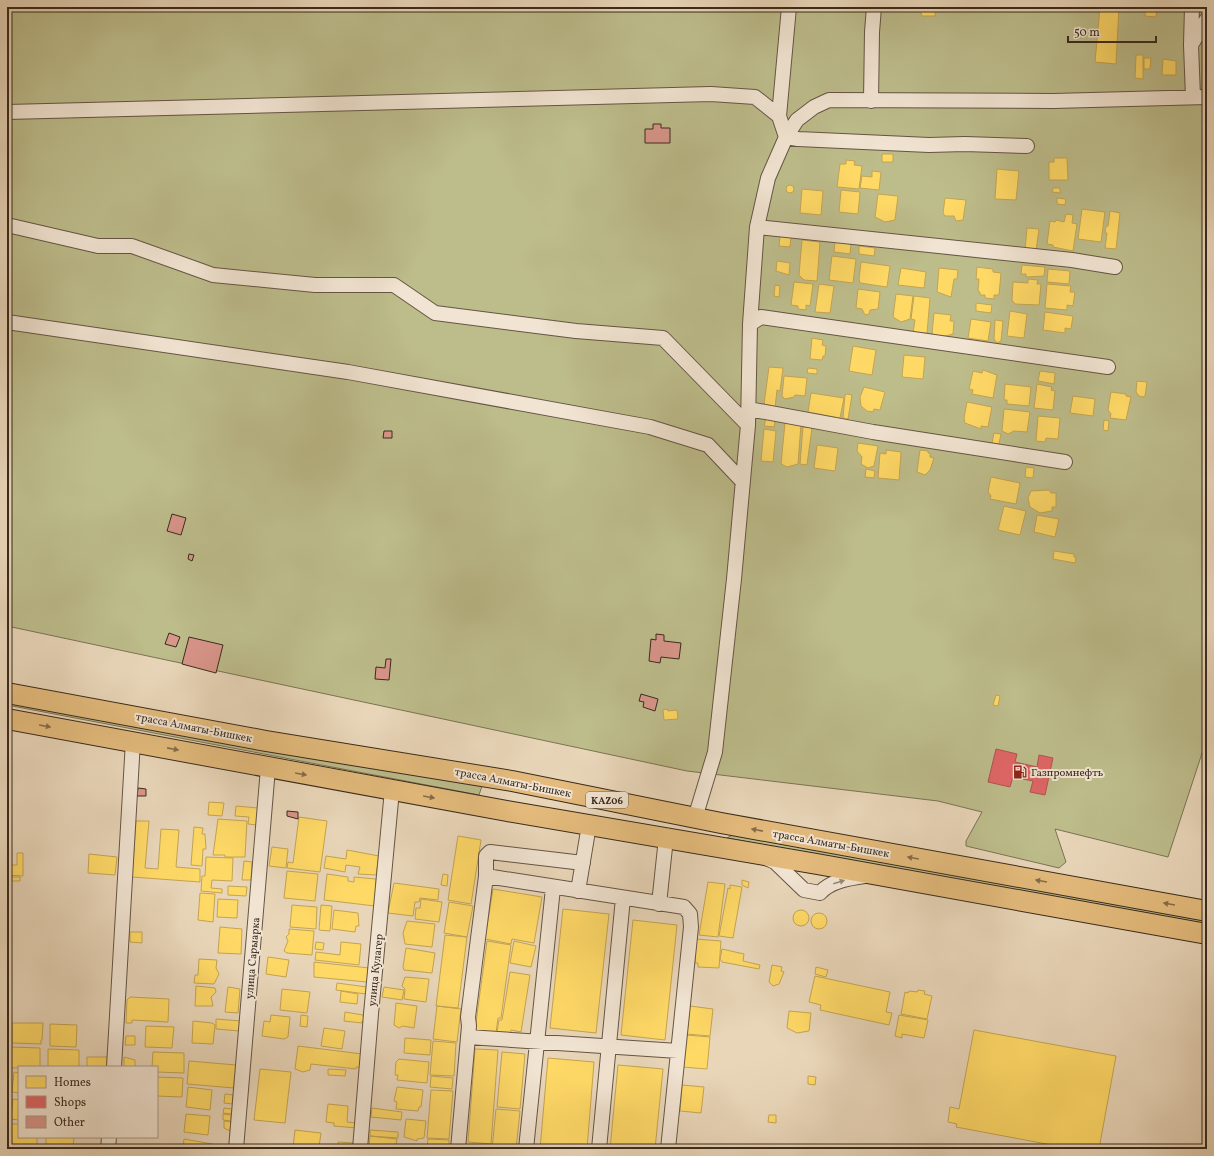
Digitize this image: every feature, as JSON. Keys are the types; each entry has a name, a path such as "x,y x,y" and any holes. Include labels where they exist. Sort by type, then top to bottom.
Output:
{"highway":[{"name":"трасса Алматы-Бишкек","path":"7,693 266,741 512,781 695,818 1207,911"},
{"name":"KАZ06","path":"7,719 507,811 1207,934"},
{"path":"507,811 512,781"}],"street":[{"path":"786,136 779,116 789,7"},
{"path":"870,101 874,7"},
{"path":"1192,7 1191,45 1193,97"},
{"path":"1191,45 1207,19"},
{"path":"7,112 711,94 755,97 779,116"},
{"path":"695,818 715,752 748,426 750,324 757,227 768,178 786,136 797,120 820,103 836,100 1053,101 1207,97"},
{"path":"786,136 864,143 1027,146"},
{"path":"7,225 98,246 132,246 214,275 315,284 394,284 435,313 576,331 663,338 748,426"},
{"path":"757,227 1072,260 1115,267"},
{"path":"750,324 761,317 1108,367"},
{"path":"7,322 348,372 650,427 708,446 743,482"},
{"path":"749,409 872,432 1066,462"},
{"path":"114,1066 133,741"},
{"name":"улица Сарыарка","path":"236,1149 268,768"},
{"name":"улица Кулагер","path":"360,1149 392,790"},
{"path":"578,891 589,825"},
{"path":"659,904 666,838"},
{"path":"458,1149 468,1038 468,1018 486,876 486,856 490,852 583,863"},
{"path":"761,855 776,862 804,890 820,893 826,886 854,878 878,875"},
{"path":"486,876 553,888 684,907 690,914 691,927 668,1149"},
{"path":"526,1149 539,1042 553,888"},
{"path":"599,1149 610,1047 622,898"},
{"path":"468,1038 678,1051"},
{"path":"108,1149 109,1138"}],"shaded area":[{"path":"7,7 1207,7 1207,738 1168,857 1055,829 1066,862 1059,868 966,846 966,841 982,812 938,801 687,771 7,626"},
{"path":"7,698 482,786 479,795 7,705"},
{"path":"734,834 1207,917 1207,925 727,838"}],"building: Homes":[{"path":"919,7 935,7 935,16 922,16"},
{"path":"1100,7 1119,7 1116,64 1095,62"},
{"path":"1146,7 1157,7 1156,17 1145,16"},
{"path":"1136,55 1143,55 1143,79 1135,78"},
{"path":"1144,58 1151,58 1150,69 1144,69"},
{"path":"1163,59 1176,61 1176,75 1162,75"},
{"path":"882,154 893,154 893,162 882,162"},
{"path":"1054,158 1067,158 1068,180 1049,180 1049,162 1054,162"},
{"path":"846,160 855,161 854,165 862,166 859,189 837,187 840,164 846,164"},
{"path":"997,169 1019,171 1016,200 995,199"},
{"path":"872,171 881,172 879,190 860,188 862,176 872,177"},
{"path":"788,185 792,185 794,189 792,193 788,193 786,191 786,187"},
{"path":"1053,188 1060,188 1060,193 1052,192"},
{"path":"802,189 823,191 821,215 800,213"},
{"path":"841,190 860,192 858,214 839,212"},
{"path":"878,194 898,196 895,220 885,222 875,217"},
{"path":"945,198 966,200 963,220 956,221 954,216 945,216 943,213"},
{"path":"1057,198 1066,199 1065,205 1057,204"},
{"path":"1082,209 1105,212 1101,242 1078,239"},
{"path":"1110,211 1120,213 1116,249 1105,248 1107,233 1105,233 1106,226 1108,226"},
{"path":"1066,214 1073,215 1072,223 1077,224 1073,251 1053,247 1053,245 1047,244 1050,221 1055,222 1056,220 1064,222"},
{"path":"1027,228 1039,229 1036,251 1025,250"},
{"path":"780,236 791,237 790,247 779,246"},
{"path":"802,240 820,242 817,281 804,280 799,275"},
{"path":"835,242 851,244 850,254 834,252"},
{"path":"859,246 875,248 874,256 859,254"},
{"path":"832,256 856,259 853,283 829,280"},
{"path":"777,261 790,263 789,275 776,271"},
{"path":"861,262 890,266 887,287 860,283"},
{"path":"1022,265 1045,267 1044,276 1026,277 1026,274 1021,274"},
{"path":"977,267 993,269 993,272 1001,273 999,295 994,295 994,299 985,298 985,295 980,295 980,292 978,291 979,279 976,279"},
{"path":"901,268 926,272 924,288 898,285"},
{"path":"939,268 958,270 957,279 954,279 951,297 937,292"},
{"path":"1048,269 1070,271 1069,284 1047,282"},
{"path":"1028,279 1038,280 1037,284 1041,284 1039,305 1015,304 1012,300 1013,282 1028,283"},
{"path":"794,282 813,284 810,306 806,305 806,310 798,309 798,306 791,305"},
{"path":"819,284 834,286 830,313 815,312"},
{"path":"1047,284 1071,286 1070,292 1075,292 1073,306 1067,305 1067,310 1045,308"},
{"path":"775,285 780,286 779,297 774,296"},
{"path":"858,289 880,292 878,309 870,310 869,314 865,315 862,309 856,308"},
{"path":"896,294 913,296 910,319 901,322 893,317"},
{"path":"914,296 930,298 927,333 913,333 915,320 911,319"},
{"path":"976,303 992,305 991,313 976,311"},
{"path":"1010,311 1027,314 1024,338 1007,336"},
{"path":"1045,312 1073,316 1071,329 1065,328 1065,333 1043,330"},
{"path":"934,313 951,315 950,321 954,321 953,334 942,337 932,334"},
{"path":"971,319 991,322 988,341 968,338"},
{"path":"995,320 1003,321 1001,341 997,343 994,339"},
{"path":"812,338 823,340 822,345 826,346 825,356 823,356 822,360 810,359"},
{"path":"853,346 876,350 872,375 849,371"},
{"path":"904,355 925,357 923,379 902,377"},
{"path":"769,367 783,368 780,391 777,390 775,408 766,407 764,404"},
{"path":"808,368 817,369 817,374 807,373"},
{"path":"983,370 997,375 993,398 972,394 973,390 969,389 973,371 982,373"},
{"path":"1040,371 1055,373 1054,384 1038,381"},
{"path":"784,376 807,378 805,396 795,395 794,397 785,399 782,396"},
{"path":"1137,381 1147,382 1145,396 1143,397 1139,396 1136,392"},
{"path":"1005,384 1031,387 1029,406 1007,404 1007,400 1004,400"},
{"path":"1037,384 1052,387 1051,390 1055,391 1053,410 1034,408"},
{"path":"864,387 885,392 880,410 874,409 873,412 867,411 861,406 860,397"},
{"path":"1111,392 1126,394 1126,396 1131,397 1126,420 1110,418 1111,414 1108,410"},
{"path":"811,393 844,398 840,418 808,412"},
{"path":"845,395 852,395 848,419 843,418"},
{"path":"1073,396 1095,399 1093,416 1070,413"},
{"path":"967,402 992,407 988,427 981,426 981,429 965,423 964,418"},
{"path":"1004,409 1030,412 1027,432 1014,431 1008,434 1002,431"},
{"path":"1038,416 1060,418 1058,439 1046,438 1045,442 1036,441"},
{"path":"766,419 775,421 774,427 764,426"},
{"path":"1104,420 1109,421 1108,431 1103,430"},
{"path":"785,423 801,424 798,464 787,467 781,464"},
{"path":"803,427 812,428 807,465 800,464"},
{"path":"764,429 776,431 773,462 761,461"},
{"path":"994,433 1001,434 999,444 992,443"},
{"path":"858,443 878,446 874,466 868,468 861,464 862,457 857,451"},
{"path":"817,445 838,448 835,471 814,468"},
{"path":"886,450 901,452 899,480 878,478 880,453 886,454"},
{"path":"920,450 928,451 928,453 930,453 930,457 934,458 930,470 925,475 917,472"},
{"path":"1026,467 1034,468 1033,478 1025,477"},
{"path":"866,469 875,471 874,478 865,477"},
{"path":"991,477 1020,483 1016,504 990,499 991,496 988,492"},
{"path":"1049,490 1051,493 1056,493 1056,507 1052,507 1052,511 1040,513 1030,507 1028,498 1031,491"},
{"path":"1004,506 1026,511 1020,535 998,530"},
{"path":"1037,515 1059,519 1055,537 1034,532"},
{"path":"1054,551 1074,554 1074,557 1076,557 1075,563 1053,559"},
{"path":"996,695 1000,696 998,706 993,705"},
{"path":"667,709 668,711 677,710 678,719 664,720 663,710"},
{"path":"209,802 224,803 222,816 208,815"},
{"path":"236,806 258,808 257,825 248,824 249,817 235,816"},
{"path":"299,817 327,821 320,872 287,868 288,862 293,863"},
{"path":"218,819 247,821 245,857 225,857 225,855 213,855"},
{"path":"136,821 149,821 145,868 158,869 161,829 179,830 176,867 200,869 200,882 132,877"},
{"path":"194,827 203,828 202,834 205,834 206,849 203,849 202,866 191,865"},
{"path":"458,836 481,840 471,904 448,900"},
{"path":"272,847 288,849 286,868 269,866"},
{"path":"347,850 379,856 376,875 358,874 360,867 346,865 345,872 324,868 326,856 346,859"},
{"path":"17,853 23,853 23,876 7,875 7,865 17,865"},
{"path":"89,854 117,857 115,875 88,873"},
{"path":"206,857 233,858 232,881 212,880 211,888 222,889 222,893 201,891 202,876 205,876"},
{"path":"244,861 252,862 251,880 242,880"},
{"path":"287,871 318,874 315,901 284,898"},
{"path":"327,874 348,877 348,881 354,882 354,877 376,879 375,906 324,900"},
{"path":"443,874 448,875 447,886 441,885"},
{"path":"7,877 20,877 20,881 9,881 9,885 7,885"},
{"path":"742,880 749,882 748,888 742,885"},
{"path":"708,882 725,884 718,937 699,935"},
{"path":"394,883 439,889 438,900 420,898 419,902 415,902 413,916 388,913"},
{"path":"730,885 742,887 733,938 719,936 728,888 730,889"},
{"path":"228,886 247,887 246,896 228,895"},
{"path":"493,889 542,897 534,943 512,939 511,944 485,939"},
{"path":"200,893 215,894 213,922 198,920"},
{"path":"218,899 238,900 237,918 217,917"},
{"path":"421,899 442,902 439,922 415,919 416,908 420,908"},
{"path":"449,902 473,906 467,937 444,933"},
{"path":"292,905 317,907 316,929 290,927"},
{"path":"321,905 332,906 330,931 319,930"},
{"path":"563,909 609,914 596,1033 550,1028"},
{"path":"334,910 358,913 359,926 356,926 355,932 332,929"},
{"path":"801,910 808,915 809,918 804,925 801,926 794,921 793,918 798,911"},
{"path":"819,913 825,915 827,921 825,927 819,929 813,927 811,921 813,915"},
{"path":"633,920 677,925 665,1040 621,1035"},
{"path":"407,921 435,924 432,947 405,944 403,933"},
{"path":"220,927 242,929 241,954 218,953"},
{"path":"289,929 314,931 312,955 287,953 284,951 288,941 286,937 289,934"},
{"path":"130,932 142,932 142,943 130,942"},
{"path":"445,935 467,937 458,1008 436,1006"},
{"path":"696,939 721,941 719,968 698,967 698,963 695,963"},
{"path":"487,941 511,945 501,1018 498,1018 496,1033 475,1030"},
{"path":"514,941 536,946 531,967 510,963"},
{"path":"316,942 324,943 323,950 315,949"},
{"path":"341,942 361,944 359,965 315,960 316,952 340,955"},
{"path":"406,948 435,953 432,973 404,970 403,967"},
{"path":"722,949 744,954 743,961 760,965 759,969 722,962 720,959"},
{"path":"268,957 289,960 286,977 266,974"},
{"path":"199,959 217,960 216,968 219,974 214,984 194,983 195,975 198,975"},
{"path":"314,962 369,968 367,982 314,977"},
{"path":"772,965 782,967 781,971 784,972 779,984 773,986 769,982"},
{"path":"816,967 828,970 826,977 815,974"},
{"path":"510,972 530,975 521,1032 511,1030 510,1034 497,1032 499,1020 502,1020"},
{"path":"815,976 890,992 886,1012 892,1013 889,1025 820,1010 821,1005 809,1002"},
{"path":"405,977 429,979 426,1002 404,999 405,989 402,986"},
{"path":"337,983 367,987 366,994 336,990"},
{"path":"196,986 215,988 216,992 211,997 213,1006 195,1006"},
{"path":"228,987 240,989 238,1013 225,1012"},
{"path":"384,987 404,990 402,1000 382,997"},
{"path":"282,989 310,992 307,1013 280,1010"},
{"path":"918,990 925,991 924,994 932,996 927,1019 901,1014 905,992 917,992"},
{"path":"341,991 358,994 357,1004 340,1002"},
{"path":"130,997 169,999 168,1022 132,1020 132,1023 126,1023 127,1000"},
{"path":"396,1003 417,1006 414,1028 403,1026 399,1028 394,1025"},
{"path":"437,1006 461,1009 457,1042 433,1039"},
{"path":"690,1006 713,1009 710,1036 687,1034"},
{"path":"789,1011 811,1013 809,1031 797,1033 787,1028"},
{"path":"345,1012 363,1015 363,1017 365,1017 365,1022 344,1021"},
{"path":"271,1015 290,1017 288,1037 284,1039 262,1036 264,1021 270,1022"},
{"path":"301,1015 308,1016 307,1027 300,1026"},
{"path":"899,1015 928,1020 924,1038 902,1034 902,1038 895,1036"},
{"path":"216,1019 241,1021 240,1031 216,1029"},
{"path":"193,1021 212,1023 215,1025 213,1044 192,1043"},
{"path":"12,1023 43,1023 41,1044 12,1043"},
{"path":"50,1024 77,1025 76,1047 50,1046"},
{"path":"146,1026 174,1027 172,1048 145,1047"},
{"path":"324,1028 345,1031 342,1049 321,1046"},
{"path":"974,1030 1116,1056 1099,1149 1073,1149 956,1127 957,1124 948,1122 950,1107 959,1109"},
{"path":"686,1035 710,1037 707,1069 683,1067"},
{"path":"126,1036 135,1036 135,1045 125,1045"},
{"path":"405,1038 431,1040 430,1055 404,1053"},
{"path":"433,1041 456,1043 454,1076 430,1075"},
{"path":"298,1046 362,1054 360,1067 356,1067 356,1069 311,1064 310,1070 303,1072 295,1069"},
{"path":"11,1047 40,1048 40,1066 18,1066 18,1068 10,1068"},
{"path":"48,1049 79,1050 79,1066 48,1066"},
{"path":"475,1049 498,1050 491,1144 468,1142"},
{"path":"153,1052 184,1053 184,1073 158,1072 158,1066 152,1066"},
{"path":"502,1052 525,1054 520,1109 497,1107"},
{"path":"87,1057 107,1057 107,1066 87,1066"},
{"path":"124,1057 135,1060 135,1066 124,1066"},
{"path":"548,1058 594,1062 587,1149 540,1149"},
{"path":"399,1059 429,1062 427,1083 397,1080 398,1075 395,1075 396,1062"},
{"path":"189,1061 236,1065 234,1088 187,1084"},
{"path":"618,1065 663,1069 655,1149 610,1149"},
{"path":"260,1069 291,1072 285,1123 254,1120"},
{"path":"328,1069 346,1070 345,1076 328,1075"},
{"path":"7,1070 11,1070 10,1080 7,1080"},
{"path":"14,1072 18,1073 18,1093 12,1092"},
{"path":"431,1076 453,1078 452,1089 430,1087"},
{"path":"808,1076 816,1077 815,1085 808,1084"},
{"path":"158,1077 183,1078 182,1097 158,1096"},
{"path":"682,1085 704,1087 701,1113 680,1111"},
{"path":"188,1087 212,1090 210,1110 186,1107"},
{"path":"397,1087 423,1090 421,1107 419,1107 418,1111 396,1109 397,1102 394,1101"},
{"path":"431,1090 453,1091 449,1139 427,1138"},
{"path":"225,1094 233,1095 232,1104 224,1103"},
{"path":"13,1099 18,1100 18,1120 11,1119"},
{"path":"328,1104 348,1106 347,1122 357,1123 357,1128 334,1126 334,1123 326,1122"},
{"path":"224,1108 232,1109 231,1114 223,1113"},
{"path":"372,1108 402,1112 401,1120 371,1117"},
{"path":"496,1109 520,1111 516,1149 492,1149"},
{"path":"186,1114 210,1116 208,1135 184,1132"},
{"path":"223,1114 231,1115 231,1121 223,1120"},
{"path":"769,1115 776,1115 776,1123 768,1122"},
{"path":"406,1119 426,1121 424,1138 417,1139 417,1141 404,1137"},
{"path":"224,1121 231,1122 230,1131 224,1128"},
{"path":"9,1124 18,1124 18,1138 37,1138 37,1146 8,1146"},
{"path":"295,1130 321,1133 319,1147 316,1149 293,1148"},
{"path":"370,1130 398,1132 398,1138 370,1136"},
{"path":"370,1136 397,1139 396,1145 401,1146 400,1149 377,1149 377,1147 369,1146"},
{"path":"46,1138 74,1138 73,1147 46,1146"},
{"path":"184,1139 229,1147 229,1149 183,1149"},
{"path":"428,1139 449,1140 449,1149 427,1149"},
{"path":"338,1142 353,1143 353,1149 333,1149 333,1146 338,1146"},
{"path":"467,1145 490,1147 490,1149 467,1149"}],"building: Shops":[{"name":"Газпромнефть","path":"996,749 1017,754 1015,762 1037,767 1039,755 1053,758 1045,795 1030,792 1033,781 1013,777 1010,787 988,782"}],"building: Other":[{"path":"653,124 661,124 661,128 670,128 670,143 645,143 645,129 653,129"},
{"path":"384,431 392,431 392,438 383,438"},
{"path":"172,514 186,518 181,535 167,531"},
{"path":"189,554 194,555 192,561 188,559"},
{"path":"169,633 180,637 176,647 165,644"},
{"path":"656,634 664,635 664,641 681,643 679,659 661,657 660,663 649,661 651,639 656,640"},
{"path":"189,637 223,645 216,673 182,664"},
{"path":"386,659 391,659 389,680 375,679 376,667 385,668"},
{"path":"641,694 658,699 655,711 643,707 644,702 639,701"},
{"path":"138,788 146,789 146,796 137,796"},
{"path":"287,811 298,812 298,819 287,816"}],"place":[{"name":"Газпромнефть","path":"1020,772"}]}
